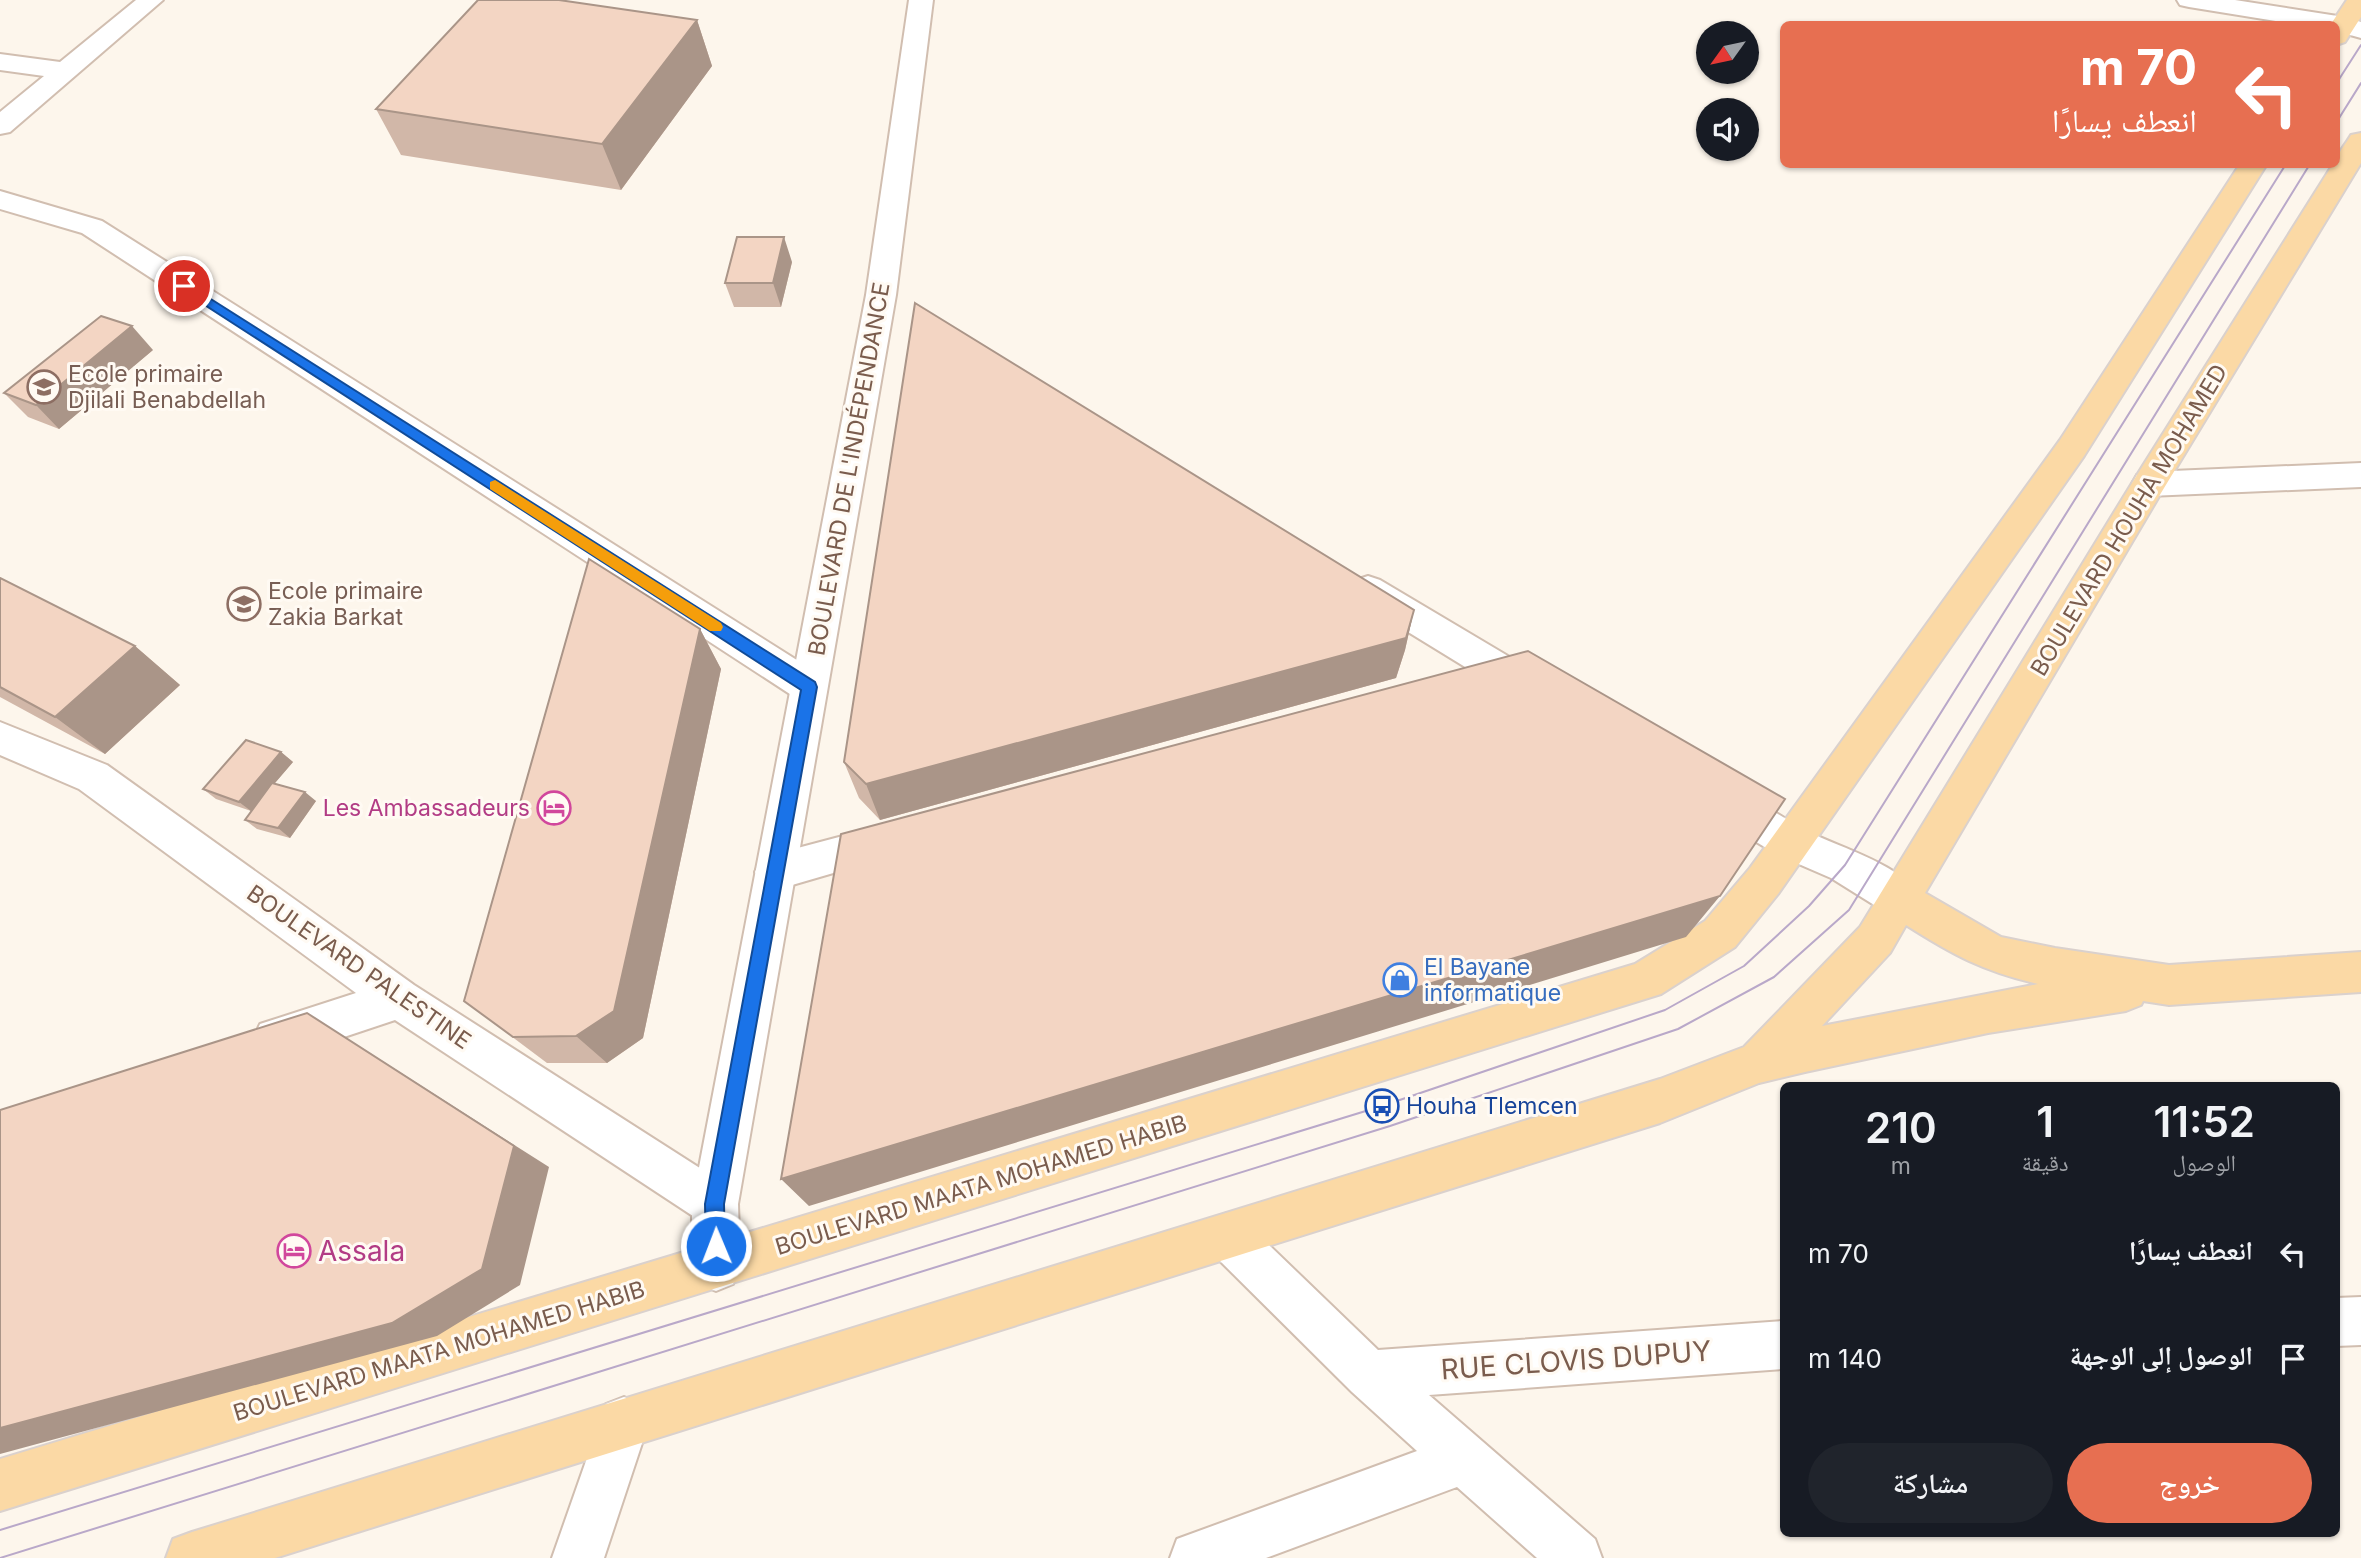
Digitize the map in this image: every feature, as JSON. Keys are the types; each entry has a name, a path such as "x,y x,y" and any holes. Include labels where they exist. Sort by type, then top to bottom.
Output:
{"main road":[{"path":"2347,31 2359,0"},
{"name":"BOULEVARD HOUHA MOHAMED","path":"1901,900 2150,484 2361,141"},
{"path":"1792,843 2071,448 2251,168"},
{"name":"BOULEVARD MAATA MOHAMED HABIB","path":"0,1485 1646,980 1720,934 1792,843"},
{"path":"1759,1062 1875,940 1901,900 1970,943 1997,955 2024,962 2169,985"},
{"path":"192,1558 1660,1101 1759,1062 1868,1035 2021,1005 2169,985 2361,972"}],"street":[{"path":"0,126 150,0"},
{"name":"BOULEVARD DE L'INDÉPENDANCE","path":"716,1267 715,1204 775,872 809,687 893,302 921,0"},
{"path":"2189,0 2296,21"},
{"path":"0,62 66,71"},
{"path":"0,200 92,227 809,687"},
{"path":"2150,484 2361,475"},
{"path":"1336,570 1564,708"},
{"path":"1463,683 1504,672"},
{"name":"BOULEVARD PALESTINE","path":"0,738 93,776 399,999 715,1204"},
{"path":"1696,786 1792,843 1844,865 1901,900"},
{"path":"775,872 924,831"},
{"path":"240,1051 399,999"},
{"path":"1227,1236 1369,1375 1576,1558"},
{"path":"2340,1322 2361,1321"},
{"name":"RUE CLOVIS DUPUY","path":"1369,1375 1780,1345"},
{"path":"578,1558 624,1422"},
{"path":"1196,1558 1464,1459"}],"building":[{"path":"478,0 559,0 697,20 602,144 376,109"},
{"path":"737,237 784,237 773,283 725,283"},
{"path":"915,303 1414,610 1406,638 866,784 844,762"},
{"path":"101,316 132,326 36,405 4,393"},
{"path":"589,559 700,629 614,1011 576,1036 513,1037 464,1001"},
{"path":"0,578 135,646 55,717 0,687"},
{"path":"1528,651 1785,799 1720,896 781,1179 841,834"},
{"path":"246,740 281,752 239,802 203,789"},
{"path":"272,783 305,792 278,828 245,820"},
{"path":"307,1013 514,1146 482,1269 392,1323 0,1428 0,1110"}],"tram line":[{"path":"2340,78 2361,45"},
{"path":"2340,117 2361,83"},
{"path":"0,1530 1382,1106 1665,1010 1744,966 1809,906 1845,865 2283,168"},
{"path":"0,1558 1390,1126 1678,1029 1774,977 1849,910 2308,168"}],"slow traffic":[{"path":"495,485 716,627"}],"place":[{"name":"Ecole primaire Djilali Benabdellah","path":"44,387"},
{"name":"Ecole primaire Zakia Barkat","path":"244,604"},
{"name":"Les Ambassadeurs","path":"554,808"},
{"name":"El Bayane informatique","path":"1400,980"},
{"name":"Houha Tlemcen","path":"1382,1106"},
{"name":"Assala","path":"294,1251"}],"route":[{"path":"184,286 809,687 715,1204 716,1246"}]}
